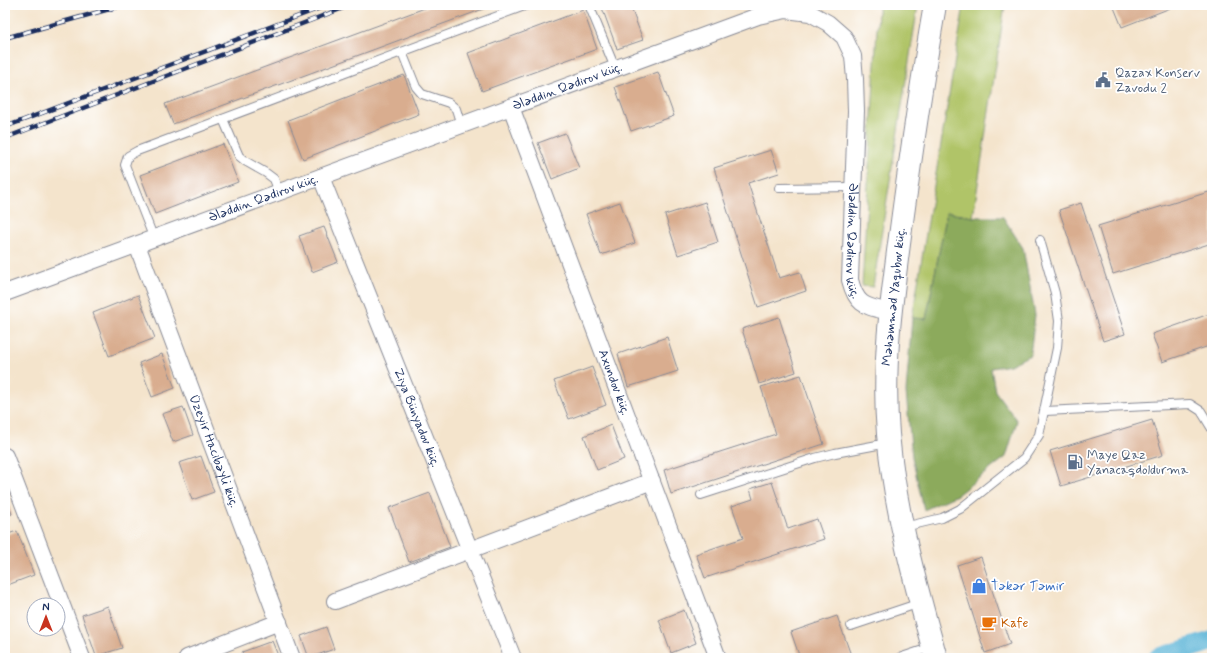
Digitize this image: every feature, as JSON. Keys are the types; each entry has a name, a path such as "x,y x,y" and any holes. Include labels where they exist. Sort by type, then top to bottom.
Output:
{"main road":[{"name":"Məhəmməd Yaqubov küç.","path":"934,652 920,603 895,494 889,443 887,374 890,312 917,108 935,5"}],"street":[{"name":"Ələddin Qədirov küç.","path":"5,293 758,16 786,10 810,13 828,23 844,37 853,56 856,111 850,280 858,300 867,306 890,312"},
{"name":"Axundov küç.","path":"511,107 718,658"},
{"name":"Ziya Bünyadov küç.","path":"321,177 513,658"},
{"name":"Üzeyir Hacibəyli küç.","path":"137,245 292,658"},
{"path":"5,456 82,658"},
{"path":"335,601 652,481"},
{"path":"187,658 279,622"}],"lane":[{"path":"154,238 125,165 128,156 137,151 527,5"},
{"path":"589,5 615,68"},
{"path":"402,52 416,88 422,94 449,104 456,109 461,125"},
{"path":"223,119 239,156 266,173 274,180 278,192"},
{"path":"779,188 854,187"},
{"path":"902,528 942,518 960,509 1024,458 1039,436 1057,348 1059,321 1055,293 1040,240"},
{"path":"1045,411 1190,404 1201,411 1212,430"},
{"path":"701,496 816,458 889,443"},
{"path":"851,626 920,603"},
{"path":"899,658 934,652"}],"green space":[{"path":"879,5 918,5 873,287 862,286"},
{"path":"964,5 1005,5 973,217 947,212 926,319 912,318"},
{"path":"947,212 973,217 1003,217 1023,248 1035,315 1030,355 1010,365 991,368 995,391 1017,421 1006,457 957,495 924,510 912,457 906,392 912,318 926,319"}],"building":[{"path":"433,5 494,5 173,124 165,104"},
{"path":"601,5 630,5 643,40 617,49"},
{"path":"1113,5 1178,5 1122,27"},
{"path":"583,10 597,49 482,91 468,53"},
{"path":"658,72 674,116 631,131 615,87"},
{"path":"404,75 419,114 303,159 288,120"},
{"path":"565,133 579,168 552,179 538,143"},
{"path":"223,144 238,182 155,214 140,175"},
{"path":"771,150 779,173 748,183 779,278 800,272 806,291 758,307 714,168"},
{"path":"1212,191 1212,243 1113,274 1098,226"},
{"path":"620,202 635,243 601,255 586,214"},
{"path":"705,202 718,242 678,255 665,215"},
{"path":"1081,203 1125,334 1103,341 1059,210"},
{"path":"324,227 338,262 312,272 299,236"},
{"path":"138,295 155,338 109,356 93,313"},
{"path":"1212,313 1212,345 1162,362 1152,334"},
{"path":"779,317 796,372 759,384 742,329"},
{"path":"667,337 678,371 628,387 618,354"},
{"path":"162,354 175,388 152,397 139,363"},
{"path":"592,367 606,405 569,419 554,381"},
{"path":"801,375 824,444 671,494 664,470 776,434 761,387"},
{"path":"183,407 193,435 173,442 162,414"},
{"path":"1152,420 1163,455 1061,486 1050,451"},
{"path":"611,425 624,459 597,470 584,436"},
{"path":"201,456 214,492 192,500 179,463"},
{"path":"772,482 788,529 817,519 824,539 705,578 696,554 743,538 732,506 753,499 750,489"},
{"path":"430,493 450,547 409,562 389,508"},
{"path":"5,495 12,514 5,517"},
{"path":"17,531 34,575 5,586 5,535"},
{"path":"981,557 1010,644 985,653 957,565"},
{"path":"108,606 122,648 96,656 82,615"},
{"path":"684,610 696,643 671,653 659,620"},
{"path":"837,616 852,658 800,658 791,632"},
{"path":"326,627 334,649 309,658 301,636"},
{"path":"272,641 279,658 244,658 242,652"}],"waterway":[{"path":"1158,658 1212,641"}],"railway":[{"path":"5,38 124,5"},
{"path":"5,127 328,5"},
{"path":"5,138 351,5"}],"place":[{"name":"Qazax Konserv Zavodu 2","path":"1103,80"},
{"name":"Maye Qaz Yanacaqdoldurma","path":"1075,462"},
{"name":"Təkər Təmir","path":"979,586"},
{"name":"Kafe","path":"989,623"}]}
